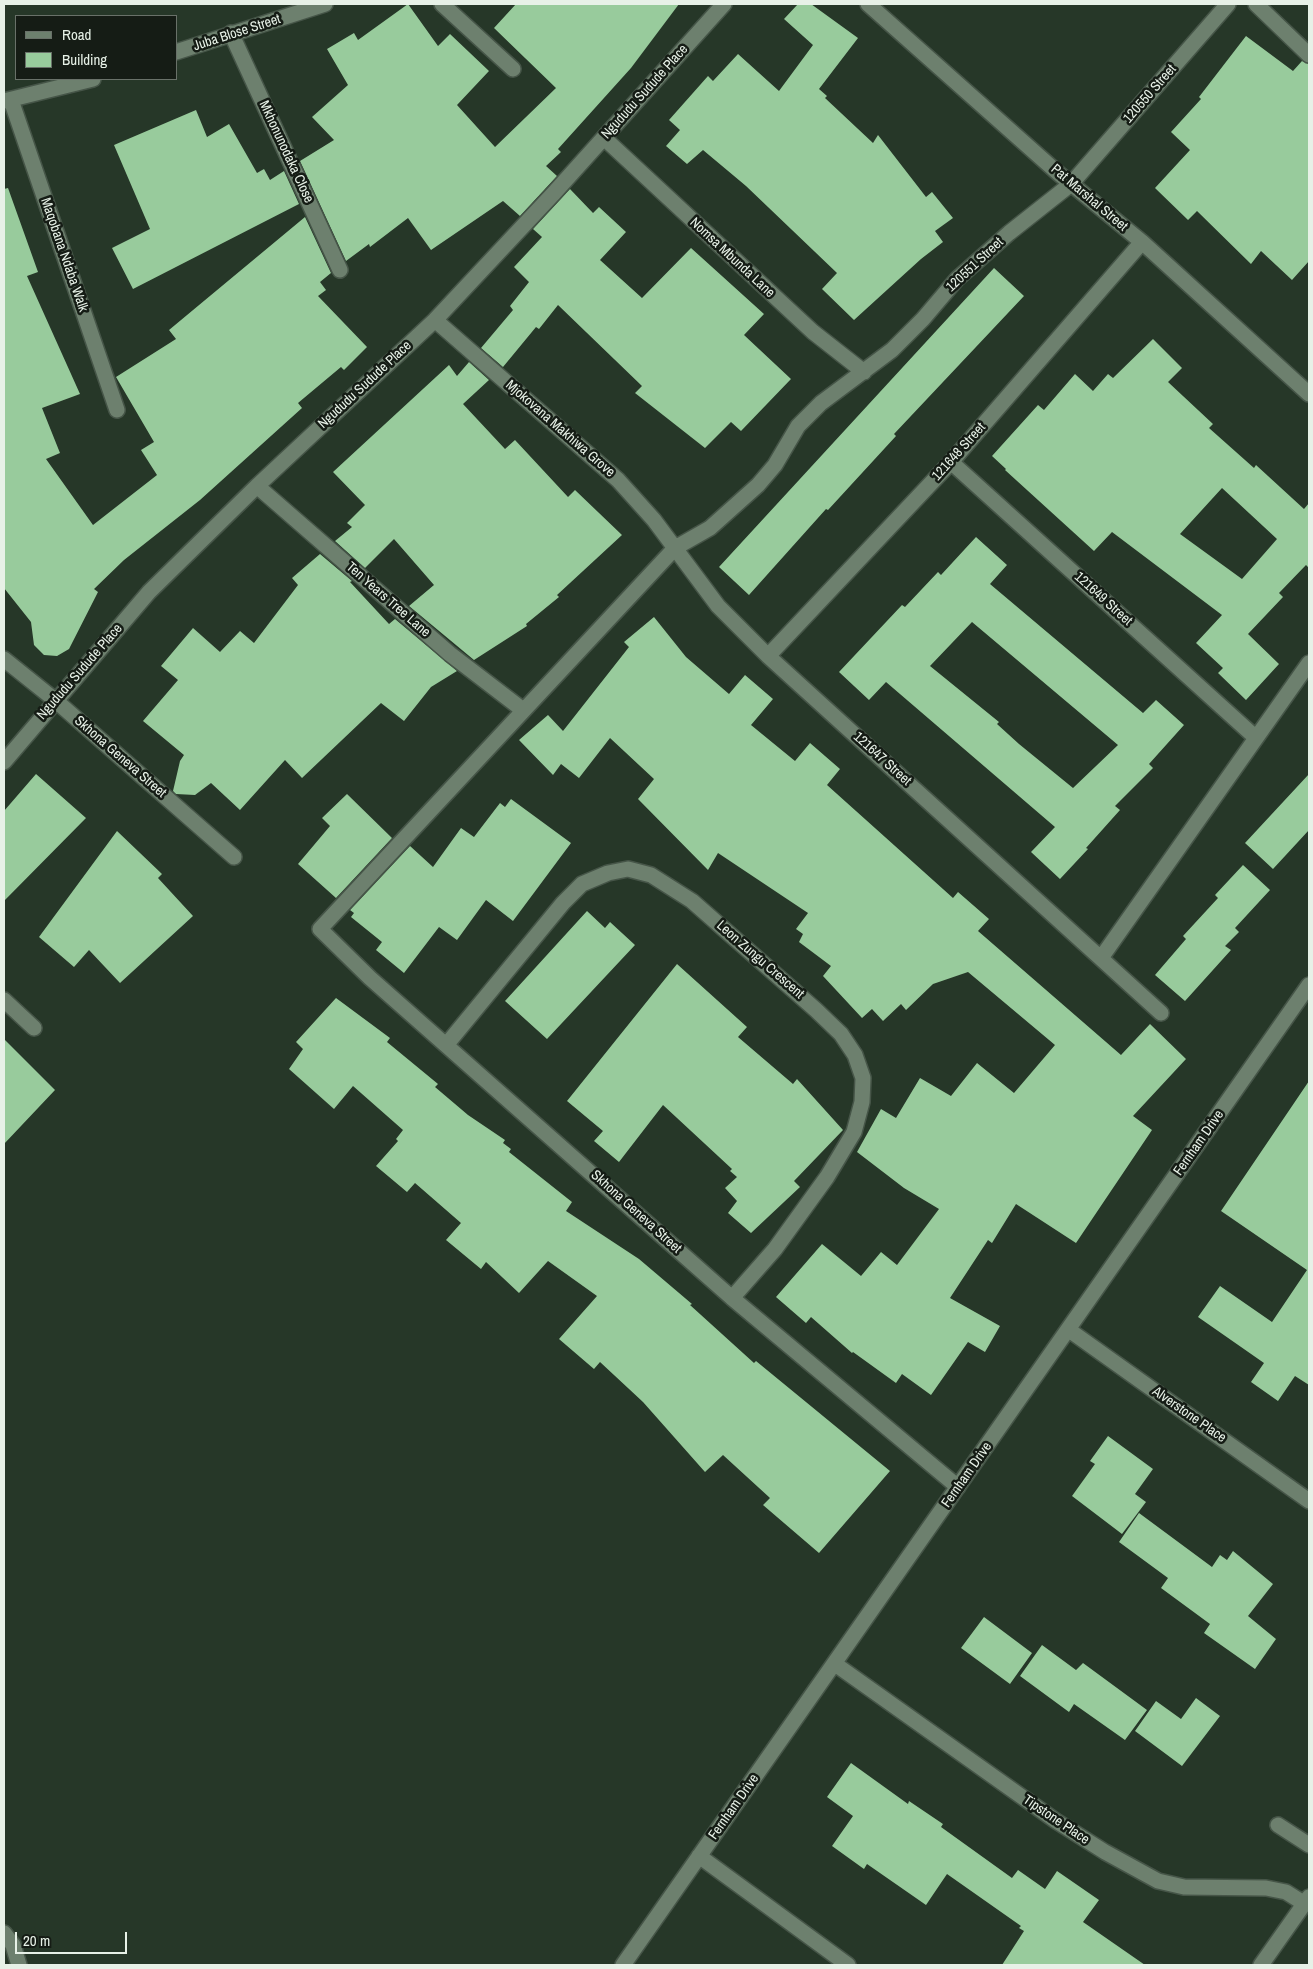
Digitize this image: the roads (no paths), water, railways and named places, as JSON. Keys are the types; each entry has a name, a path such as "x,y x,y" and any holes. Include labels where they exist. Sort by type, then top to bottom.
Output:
{"street":[{"name":"Juba Blose Street","path":"178,51 325,4"},
{"path":"442,4 513,69"},
{"name":"Ngududu Sudude Place","path":"4,762 149,592 257,486 435,320 604,138 724,4"},
{"name":"Pat Marshal Street","path":"868,4 1072,184 1142,242 1309,394"},
{"name":"120550 Street","path":"1072,184 1228,4"},
{"path":"1256,4 1309,55"},
{"name":"Mkhonunodaka Close","path":"231,33 340,270"},
{"path":"7,101 89,80"},
{"name":"Maqobana Ndaba Walk","path":"7,101 117,410"},
{"name":"Nomsa Mbunda Lane","path":"604,138 812,332 864,372"},
{"name":"120551 Street","path":"320,929 675,548 710,528 738,505 775,465 798,426 821,403 892,350 923,319 957,278 1009,233 1072,184"},
{"name":"121648 Street","path":"768,656 951,462 1142,242"},
{"name":"Mjokovana Makhiwa Grove","path":"435,320 618,480 654,520 675,548"},
{"name":"121649 Street","path":"951,462 1255,737"},
{"name":"Ten Years Tree Lane","path":"257,486 450,654 523,710"},
{"name":"121647 Street","path":"675,548 718,606 768,656 1161,1013"},
{"name":"Skhona Geneva Street","path":"4,659 55,700 234,857"},
{"path":"1101,958 1309,663"},
{"name":"Leon Zungu Crescent","path":"447,1044 563,903 582,884 608,873 628,869 651,875 692,901 816,1010 841,1034 855,1055 863,1078 862,1102 854,1132 827,1177 781,1241 732,1298"},
{"name":"Skhona Geneva Street","path":"320,929 370,978 447,1044 732,1298 958,1487"},
{"name":"Fernham Drive","path":"623,1965 1069,1330 1309,984"},
{"path":"4,1000 34,1028"},
{"name":"Alverstone Place","path":"1069,1330 1309,1501"},
{"name":"Tipstone Place","path":"834,1664 1056,1821 1134,1869 1158,1881 1184,1887 1266,1888 1286,1892 1307,1901 1261,1965"},
{"path":"1278,1825 1309,1845"},
{"path":"699,1856 848,1965"},
{"path":"4,1933 14,1945 19,1965"}]}
